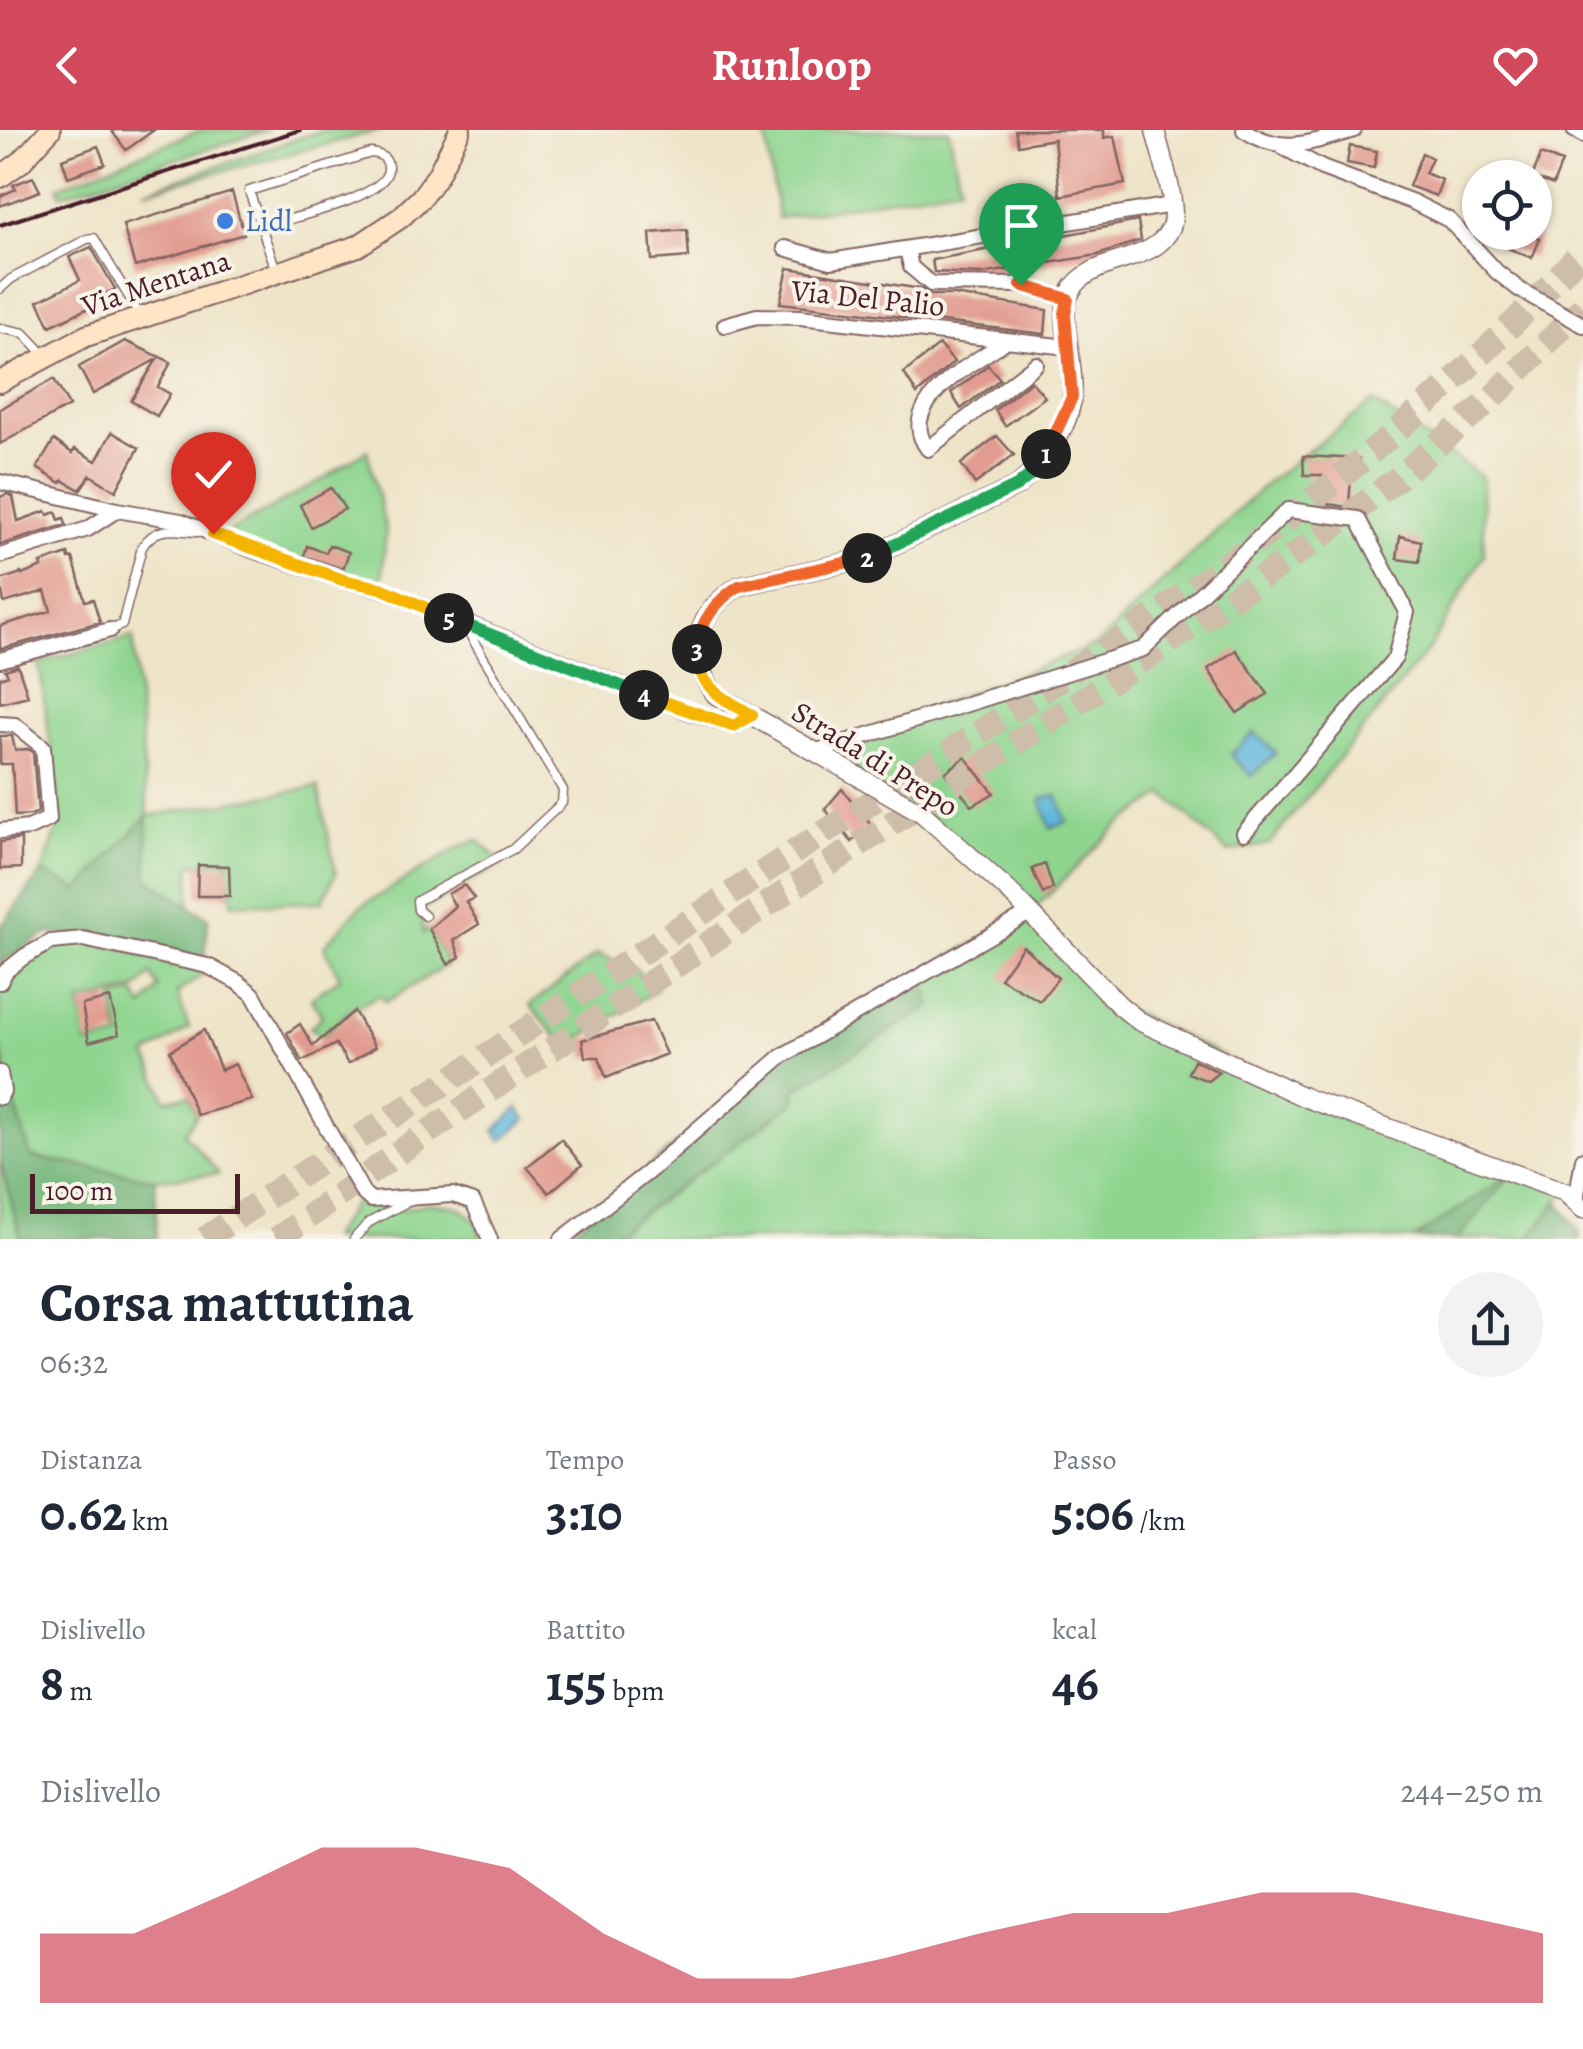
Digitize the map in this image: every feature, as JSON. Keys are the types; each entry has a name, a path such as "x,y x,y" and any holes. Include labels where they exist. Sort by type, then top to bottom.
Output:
{"main road":[{"path":"0,177 21,162 50,130"},
{"name":"Via Mentana","path":"0,382 86,336 358,246 400,218 437,176 460,130"}],"street":[{"path":"907,249 911,266 931,284 1021,285 1068,299 1072,288 1101,266 1149,249 1170,229 1172,204 1154,130"},
{"path":"1244,130 1322,168 1413,202 1448,220 1508,281 1583,325"},
{"path":"1283,147 1354,130"},
{"path":"1574,130 1583,135"},
{"path":"785,248 831,262 1172,204"},
{"name":"Strada di Prepo","path":"1068,299 1065,314 1072,397 1055,440 1034,472 1017,486 867,558 739,586 724,595 709,613 698,637 696,661 703,680 716,695 922,813 1031,912 1139,1021 1306,1098 1564,1192 1580,1204"},
{"name":"Via Del Palio","path":"725,325 757,316 800,317 1068,347"},
{"path":"1007,341 966,368 926,402 918,423 920,439 928,449 1036,364"},
{"path":"0,482 117,510 181,520 343,580 381,588 689,712 734,726 752,715"},
{"path":"0,556 88,529 117,510"},
{"path":"817,751 1142,649 1288,510 1358,519 1407,612 1395,658 1244,832"},
{"path":"0,660 110,630"},
{"path":"0,724 15,725 43,747 49,818 29,828 0,831"},
{"path":"562,1239 647,1173 782,1056 1031,912"},
{"path":"0,982 21,959 52,942 83,939 208,966 253,994 363,1193 371,1200 453,1195 472,1202 490,1239"},
{"path":"0,1073 0,1098"},
{"path":"1580,1204 1583,1159"}],"lane":[{"path":"261,227 366,196 388,174 386,160 381,154 371,153 249,191 261,227 277,275"},
{"path":"0,289 10,279 94,238 141,318"},
{"path":"0,328 24,333 46,356"},
{"path":"110,630 122,625 142,546 149,536 163,529 213,534"},
{"path":"425,916 418,910 417,900 513,848 562,803 563,790 463,624"},
{"path":"354,1239 368,1223 416,1198"}],"green space":[{"path":"201,130 268,130 61,195 58,187"},
{"path":"323,130 382,130 144,191"},
{"path":"765,130 949,130 960,186 778,218"},
{"path":"1373,402 1482,477 1484,555 1431,646 1269,844 1228,852 1164,794 1118,826 1031,912 1119,1005 1306,1098 1565,1192 1529,1239 1457,1239 1509,1176 1414,1239 607,1239 795,1102 794,1090 931,1006 923,972 1030,912 922,813 817,751 1096,645 1269,481"},
{"path":"367,450 386,530 381,589 220,537 328,476"},
{"path":"133,637 148,816 318,787 336,873 322,902 232,904 227,861 190,865 190,906 148,879 147,817 79,890 42,872 61,820 39,663"},
{"path":"147,816 148,879 208,918 205,958 113,940 48,933 5,960 0,968 0,928 42,872 79,890"},
{"path":"478,840 503,863 422,909 423,933 429,929 448,964 386,1002 380,995 348,1012 322,1036 310,1028 322,1016 311,998 340,978 324,946 360,907 461,846"},
{"path":"83,939 208,971 177,993 189,1028 147,1055 166,1100 189,1096 197,1115 184,1133 219,1174 155,1179 31,1157 15,1110 0,1041 0,982 51,942","holes":["151,974 159,988 143,1007 135,993 114,998 120,1038 86,1044 80,1003 137,989"]},
{"path":"598,954 635,969 657,989 566,1047 530,1005"},
{"path":"923,972 931,1006 794,1090 796,1101 607,1239 562,1239 782,1056"},
{"path":"0,1055 31,1157 155,1179 157,1239 21,1239 0,1160"},
{"path":"0,1160 21,1239 0,1239"},
{"path":"1513,1173 1457,1239 1414,1239"},
{"path":"357,1199 395,1211 428,1203 458,1207 476,1220 482,1239 330,1239"},
{"path":"1558,1201 1579,1232 1579,1239 1529,1239"}],"water":[{"path":"1254,732 1276,753 1251,776 1231,754"},
{"path":"1057,795 1067,822 1050,828 1041,799"},
{"path":"518,1108 526,1119 502,1141 494,1131"}],"building":[{"path":"111,130 154,130 126,150"},
{"path":"1015,130 1104,130 1104,138 1115,136 1125,184 1060,196 1054,139 1018,145"},
{"path":"98,146 105,164 68,177 62,159"},
{"path":"1350,146 1377,151 1374,168 1347,163"},
{"path":"1422,153 1432,158 1425,173 1442,180 1436,196 1409,186"},
{"path":"1541,154 1562,162 1553,185 1552,160 1539,160"},
{"path":"33,177 40,191 0,206 0,196 16,189 13,185"},
{"path":"232,192 244,234 135,267 123,225"},
{"path":"1138,221 1141,240 1098,255 981,274 934,272 932,260"},
{"path":"687,230 689,257 652,260 650,233"},
{"path":"91,247 115,289 91,301 93,306 50,326 38,301 80,280 69,257"},
{"path":"1513,250 1535,250 1532,258"},
{"path":"788,268 921,289 931,295 1047,310 1045,334 780,303"},
{"path":"125,341 171,362 158,387 170,394 157,416 131,401 157,359 93,394 79,367"},
{"path":"939,345 954,362 917,394 904,373"},
{"path":"988,365 1000,379 961,409 951,393"},
{"path":"54,379 69,406 0,444 0,409"},
{"path":"1031,381 1045,397 1005,426 995,410"},
{"path":"112,432 139,448 116,491 90,475 80,490 37,468 54,440 72,453 75,449 96,461"},
{"path":"997,436 1014,455 975,484 961,464"},
{"path":"1303,456 1359,459 1357,474 1351,474 1349,507 1319,503 1322,475 1304,475"},
{"path":"331,488 345,509 311,527 300,505"},
{"path":"13,496 18,521 46,511 48,515 56,512 66,525 0,545 0,497"},
{"path":"1400,536 1421,541 1419,562 1397,559"},
{"path":"329,545 349,552 343,569 304,556 307,546 326,553"},
{"path":"68,554 69,559 73,558 85,601 93,599 100,622 0,649 0,626 51,611 45,591 4,603 0,580 22,575 42,567 41,563"},
{"path":"1236,650 1268,694 1237,713 1208,669"},
{"path":"18,666 28,696 0,703 0,678 8,675 5,670"},
{"path":"0,736 12,736 15,750 33,752 38,812 15,816 12,764 0,764"},
{"path":"965,757 994,793 972,806 945,773"},
{"path":"842,789 870,823 852,842 825,809"},
{"path":"21,839 21,868 0,869 0,842"},
{"path":"1045,864 1053,888 1043,894 1032,869"},
{"path":"198,865 229,866 230,896 197,896"},
{"path":"464,885 474,898 466,902 479,924 454,940 460,957 448,964 429,929 455,906 448,894"},
{"path":"1023,946 1058,978 1040,1001 1000,978"},
{"path":"110,998 119,1034 89,1042 82,1005"},
{"path":"354,1011 375,1047 348,1064 336,1044 302,1061 287,1033 300,1024 313,1046"},
{"path":"651,1021 666,1054 606,1078 599,1057 585,1057 582,1040"},
{"path":"204,1030 221,1070 235,1064 252,1100 197,1115 170,1051"},
{"path":"1194,1060 1219,1072 1208,1081 1188,1073"},
{"path":"561,1139 582,1165 549,1193 527,1167"}],"tunnel":[{"path":"205,1239 1154,616 1334,482 1421,410 1504,333 1583,250"},
{"path":"277,1239 425,1134 769,903 1148,657 1315,541 1487,403 1583,307"}],"railway":[{"path":"0,225 300,130"}],"place":[{"name":"Lidl","path":"225,221"}],"route":[{"path":"213,534 343,580 381,588 601,679 734,726 752,715 716,695 703,680 696,661 698,637 709,613 724,595 739,586 867,558 1017,486 1034,472 1055,440 1072,397 1065,314 1068,299 1021,285"}]}
